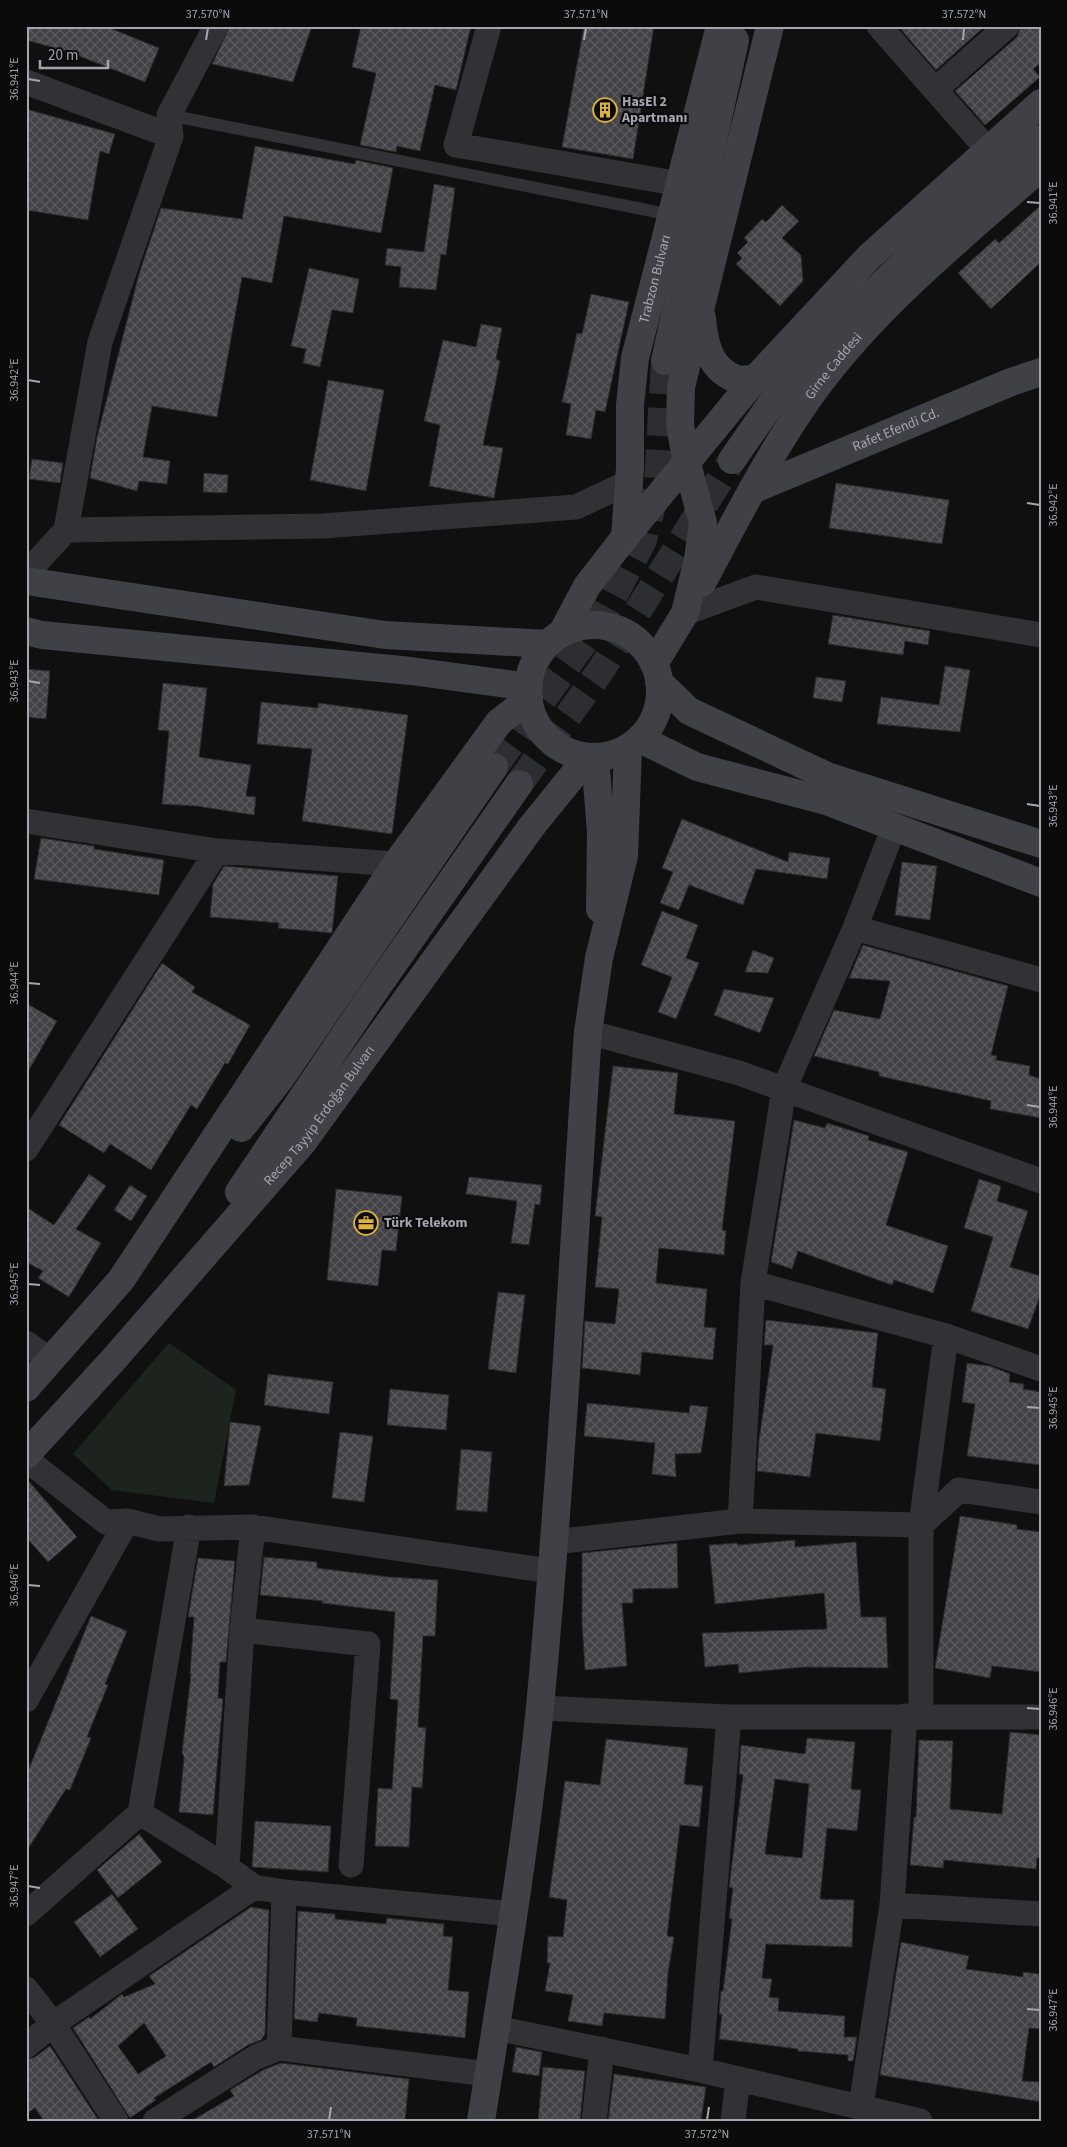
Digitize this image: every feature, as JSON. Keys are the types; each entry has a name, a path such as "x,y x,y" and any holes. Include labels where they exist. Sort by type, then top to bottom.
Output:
{"main road":[{"name":"Trabzon Bulvarı","path":"625,537 629,482 630,405 635,358 720,26"},
{"path":"665,361 738,26"},
{"path":"770,26 681,387 680,425 687,464 703,523 698,559 685,613 657,673 660,698 650,726 634,743 613,754 591,757 570,753 554,744 541,730 532,714 529,693 530,677 536,659 555,639 587,586 625,537 687,464 755,379 869,257 1041,103"},
{"name":"Girne Caddesi","path":"732,460 780,391 856,310 942,226 1041,139"},
{"name":"Girne Caddesi","path":"685,613 752,490 802,408 849,348 904,287 1041,167"},
{"path":"701,308 703,335 707,351 718,366 735,379 755,379"},
{"name":"Rafet Efendi Cd.","path":"752,490 1011,382 1041,372"},
{"path":"26,582 385,635 555,639 588,626 615,628 632,637 645,649 657,673 688,711 826,776 1041,844"},
{"path":"26,631 42,635 411,671 529,693"},
{"path":"121,1280 396,864 499,722 529,693"},
{"path":"634,743 697,767 826,801 1041,883"},
{"path":"481,2121 514,1914 540,1708 550,1571 554,1542 588,1032 599,958 624,856 634,743"},
{"path":"591,757 601,832 599,958"},
{"name":"Recep Tayyip Erdoğan Bulvarı","path":"26,1454 114,1360 303,1142 532,826 591,757"},
{"path":"26,1388 121,1280 280,1079 494,767"},
{"path":"114,1360 211,1233 371,996 519,784"}],"street":[{"path":"26,574 66,530 100,342 170,125 216,26"},
{"path":"489,26 456,145 680,184"},
{"path":"935,90 1007,26"},
{"path":"883,28 988,150"},
{"path":"26,82 170,125"},
{"path":"66,530 323,526 576,507 629,482"},
{"path":"685,613 756,587 1041,635"},
{"path":"29,826 217,851 396,864"},
{"path":"740,1521 753,1283 784,1089 855,928 894,827"},
{"path":"26,1149 217,851"},
{"path":"855,928 1041,980"},
{"path":"588,1032 739,1073 1041,1181"},
{"path":"753,1283 946,1336 1041,1369"},
{"path":"861,2106 892,1905 913,1716 921,1525 946,1336"},
{"path":"26,1343 51,1361"},
{"path":"26,1460 106,1522 127,1521 159,1529 253,1527 550,1571"},
{"path":"554,1542 740,1521 921,1525 959,1490 1041,1502"},
{"path":"26,1700 127,1521"},
{"path":"26,1914 140,1812 189,1527"},
{"path":"227,1867 242,1630 253,1527"},
{"path":"242,1630 368,1644 351,1865"},
{"path":"540,1708 729,1718 1041,1717"},
{"path":"700,2070 729,1718"},
{"path":"140,1812 227,1867 254,1887 284,1892 514,1914"},
{"path":"26,2046 53,2024 254,1887"},
{"path":"279,2048 284,1892"},
{"path":"892,1905 1041,1914"},
{"path":"26,1989 53,2024 116,2121"},
{"path":"496,2028 700,2070 916,2120"},
{"path":"155,2121 256,2057 279,2048 488,2074"},
{"path":"594,2121 602,2049"},
{"path":"733,2121 738,2079"}],"lane":[{"path":"170,125 672,215"}],"shaded area":[{"path":"169,1343 236,1390 214,1503 112,1490 73,1454"}],"building":[{"path":"26,26 105,26 159,48 145,82 69,52 26,40"},
{"path":"230,26 312,26 293,82 212,64"},
{"path":"361,26 471,26 456,90 435,85 420,151 397,146 396,152 360,145 376,73 352,67"},
{"name":"HasEl 2 Apartmanı","path":"584,26 654,26 633,159 562,147"},
{"path":"898,26 985,26 936,70"},
{"path":"1021,26 1041,26 1041,63 1033,69 1040,77 985,125 955,91 1017,37"},
{"path":"26,109 115,134 109,154 100,151 88,220 26,210"},
{"path":"255,146 355,164 356,160 393,168 381,233 284,216 272,283 242,277 217,417 152,406 143,457 170,461 167,484 139,481 137,491 90,478 97,437 139,274 161,208 242,219"},
{"path":"434,184 455,188 446,255 441,254 436,290 399,287 401,267 385,265 387,248 424,252"},
{"path":"782,205 799,221 782,238 801,255 803,281 780,306 736,264 742,258 737,253 748,242 744,238 762,219 766,222"},
{"path":"1041,205 1041,262 991,309 958,273 995,239 999,243"},
{"path":"309,268 359,279 353,313 332,310 320,367 303,363 306,349 291,346"},
{"path":"591,294 629,302 605,412 596,410 591,439 566,435 571,404 562,402 577,333 582,334"},
{"path":"481,324 502,328 496,359 500,361 483,445 503,448 494,498 429,486 440,425 424,421 443,340 476,347"},
{"path":"328,380 384,390 366,491 310,480"},
{"path":"32,459 63,463 60,483 29,479"},
{"path":"204,473 228,475 227,493 203,492"},
{"path":"836,483 949,500 942,544 829,528"},
{"path":"833,615 930,631 928,645 905,641 903,655 828,644"},
{"path":"945,666 970,670 960,732 877,724 881,697 939,705"},
{"path":"26,669 50,671 46,719 26,717"},
{"path":"816,677 846,681 842,702 813,698"},
{"path":"163,683 207,688 199,757 251,765 246,796 256,797 254,815 196,806 162,804 169,731 158,730"},
{"path":"261,702 318,708 318,703 408,715 392,834 302,821 312,749 257,744"},
{"path":"682,819 788,862 789,852 830,858 827,879 756,869 743,905 689,885 679,910 660,903 673,872 662,868"},
{"path":"41,838 164,860 159,895 34,879"},
{"path":"902,862 937,866 930,920 895,915"},
{"path":"224,866 338,876 332,933 278,928 279,923 210,917 213,884"},
{"path":"662,911 698,925 686,958 699,963 676,1019 658,1012 672,977 641,965"},
{"path":"863,945 1008,986 991,1055 997,1056 996,1060 1030,1066 1029,1075 1041,1079 1041,1118 990,1109 991,1101 879,1076 879,1072 814,1056 834,1010 880,1019 890,981 849,978"},
{"path":"753,950 774,958 768,973 745,972"},
{"path":"162,963 195,987 192,992 250,1025 228,1064 225,1063 197,1109 191,1105 151,1170 110,1144 104,1153 59,1125"},
{"path":"724,989 774,998 760,1033 714,1015"},
{"path":"26,1003 57,1021 26,1075"},
{"path":"613,1066 678,1073 674,1114 735,1121 722,1230 726,1231 724,1255 659,1248 656,1283 707,1289 704,1327 716,1328 713,1360 642,1352 640,1375 582,1368 585,1321 615,1324 619,1289 595,1287 602,1217 595,1216"},
{"path":"794,1120 825,1128 827,1123 869,1136 868,1140 908,1152 886,1225 948,1246 933,1293 894,1280 892,1285 798,1251 792,1269 771,1262"},
{"path":"89,1174 106,1186 76,1229 101,1243 69,1297 38,1278 43,1271 26,1262 26,1207 54,1225"},
{"path":"469,1177 542,1185 540,1205 535,1204 529,1245 511,1243 517,1201 466,1194"},
{"path":"979,1179 1001,1186 997,1201 1028,1211 1010,1267 1041,1276 1041,1293 1028,1329 971,1311 993,1237 964,1228"},
{"path":"130,1185 147,1196 131,1221 114,1210"},
{"name":"Türk Telekom","path":"336,1189 402,1196 396,1251 382,1250 378,1286 327,1280"},
{"path":"498,1292 525,1295 516,1373 488,1369"},
{"path":"766,1320 878,1333 872,1387 886,1389 880,1441 816,1433 810,1477 757,1471 759,1440 773,1345 764,1345"},
{"path":"967,1363 990,1366 1010,1374 1009,1382 1024,1384 1023,1389 1041,1392 1041,1465 967,1456 975,1404 962,1402"},
{"path":"268,1374 333,1382 329,1414 264,1405"},
{"path":"390,1389 449,1395 446,1430 387,1425"},
{"path":"587,1403 689,1413 690,1405 708,1407 701,1453 675,1454 676,1477 652,1474 655,1443 584,1436"},
{"path":"230,1422 261,1426 249,1485 224,1486"},
{"path":"340,1432 373,1436 364,1502 332,1498"},
{"path":"461,1449 492,1452 487,1512 456,1510"},
{"path":"26,1478 77,1537 48,1562 26,1537"},
{"path":"960,1516 1017,1525 1017,1529 1041,1532 1041,1672 992,1666 990,1678 935,1668"},
{"path":"795,1540 795,1547 856,1542 861,1617 886,1617 888,1668 805,1667 739,1673 738,1664 705,1667 702,1633 827,1629 824,1593 715,1604 709,1545 737,1543 738,1545"},
{"path":"677,1543 678,1588 633,1589 633,1603 622,1603 627,1666 585,1670 582,1623 582,1553"},
{"path":"264,1557 317,1562 317,1568 389,1577 438,1580 435,1636 423,1636 418,1727 426,1728 422,1788 412,1787 409,1847 375,1846 378,1788 392,1789 398,1700 390,1699 395,1612 322,1603 323,1601 260,1595"},
{"path":"198,1558 235,1561 226,1662 220,1662 218,1698 223,1699 213,1815 179,1812 184,1757 182,1753 191,1674 194,1617 188,1617"},
{"path":"91,1616 127,1631 105,1684 108,1685 87,1737 91,1738 70,1790 66,1789 26,1852 26,1776"},
{"path":"1010,1732 1041,1735 1041,1858 1037,1858 1036,1869 944,1860 943,1868 910,1865 914,1817 916,1817 919,1740 953,1741 950,1809 1002,1814"},
{"path":"807,1738 855,1742 851,1789 861,1790 857,1831 827,1828 820,1899 854,1900 852,1947 766,1944 762,1978 772,1979 769,1997 779,1998 778,2011 845,2016 844,2037 857,2037 853,2061 848,2061 848,2055 798,2051 798,2049 719,2039 722,2014 719,2014 721,1991 723,1991 732,1919 729,1918 733,1888 729,1887 743,1775 739,1774 741,1745 805,1754","holes":["775,1779 809,1784 802,1858 765,1854"]},
{"path":"606,1739 688,1748 684,1784 703,1786 699,1827 680,1825 667,1936 674,1937 668,1973 665,2019 604,2013 602,2026 568,2021 573,1995 545,1991 550,1963 547,1963 548,1936 563,1937 567,1900 549,1897 565,1781 600,1785"},
{"path":"255,1821 331,1826 328,1872 252,1867"},
{"path":"139,1834 162,1862 118,1898 97,1870"},
{"path":"112,1894 138,1929 100,1957 74,1922"},
{"path":"251,1907 269,1910 265,2034 261,2040 248,2045 214,2067 211,2062 154,2098 156,2100 130,2118 73,2028 89,2017 90,2019 122,1994 124,1997 155,1984 149,1976","holes":["144,2023 166,2056 138,2074 118,2046"]},
{"path":"298,1911 335,1914 335,1919 386,1924 387,1918 444,1924 443,1936 453,1937 448,1990 469,1992 465,2038 356,2026 357,2018 319,2013 317,2022 294,2019"},
{"path":"901,1942 969,1956 966,1969 1023,1977 1023,1972 1041,1974 1041,2029 1029,2028 1022,2081 1041,2082 1041,2102 880,2075"},
{"path":"50,2046 99,2121 44,2121 35,2108 26,2114 26,2060 35,2057"},
{"path":"516,2047 542,2052 539,2076 512,2072"},
{"path":"281,2063 409,2079 405,2121 191,2121 234,2096 230,2090 263,2070"},
{"path":"543,2067 585,2071 580,2121 538,2121"},
{"path":"614,2074 706,2087 701,2121 608,2121"}],"tunnel":[{"path":"494,767 604,614 643,540 658,482 665,361"},
{"path":"519,784 601,670 732,460"}],"place":[{"name":"HasEl 2 Apartmanı","path":"605,110"},
{"name":"Türk Telekom","path":"366,1223"}]}
